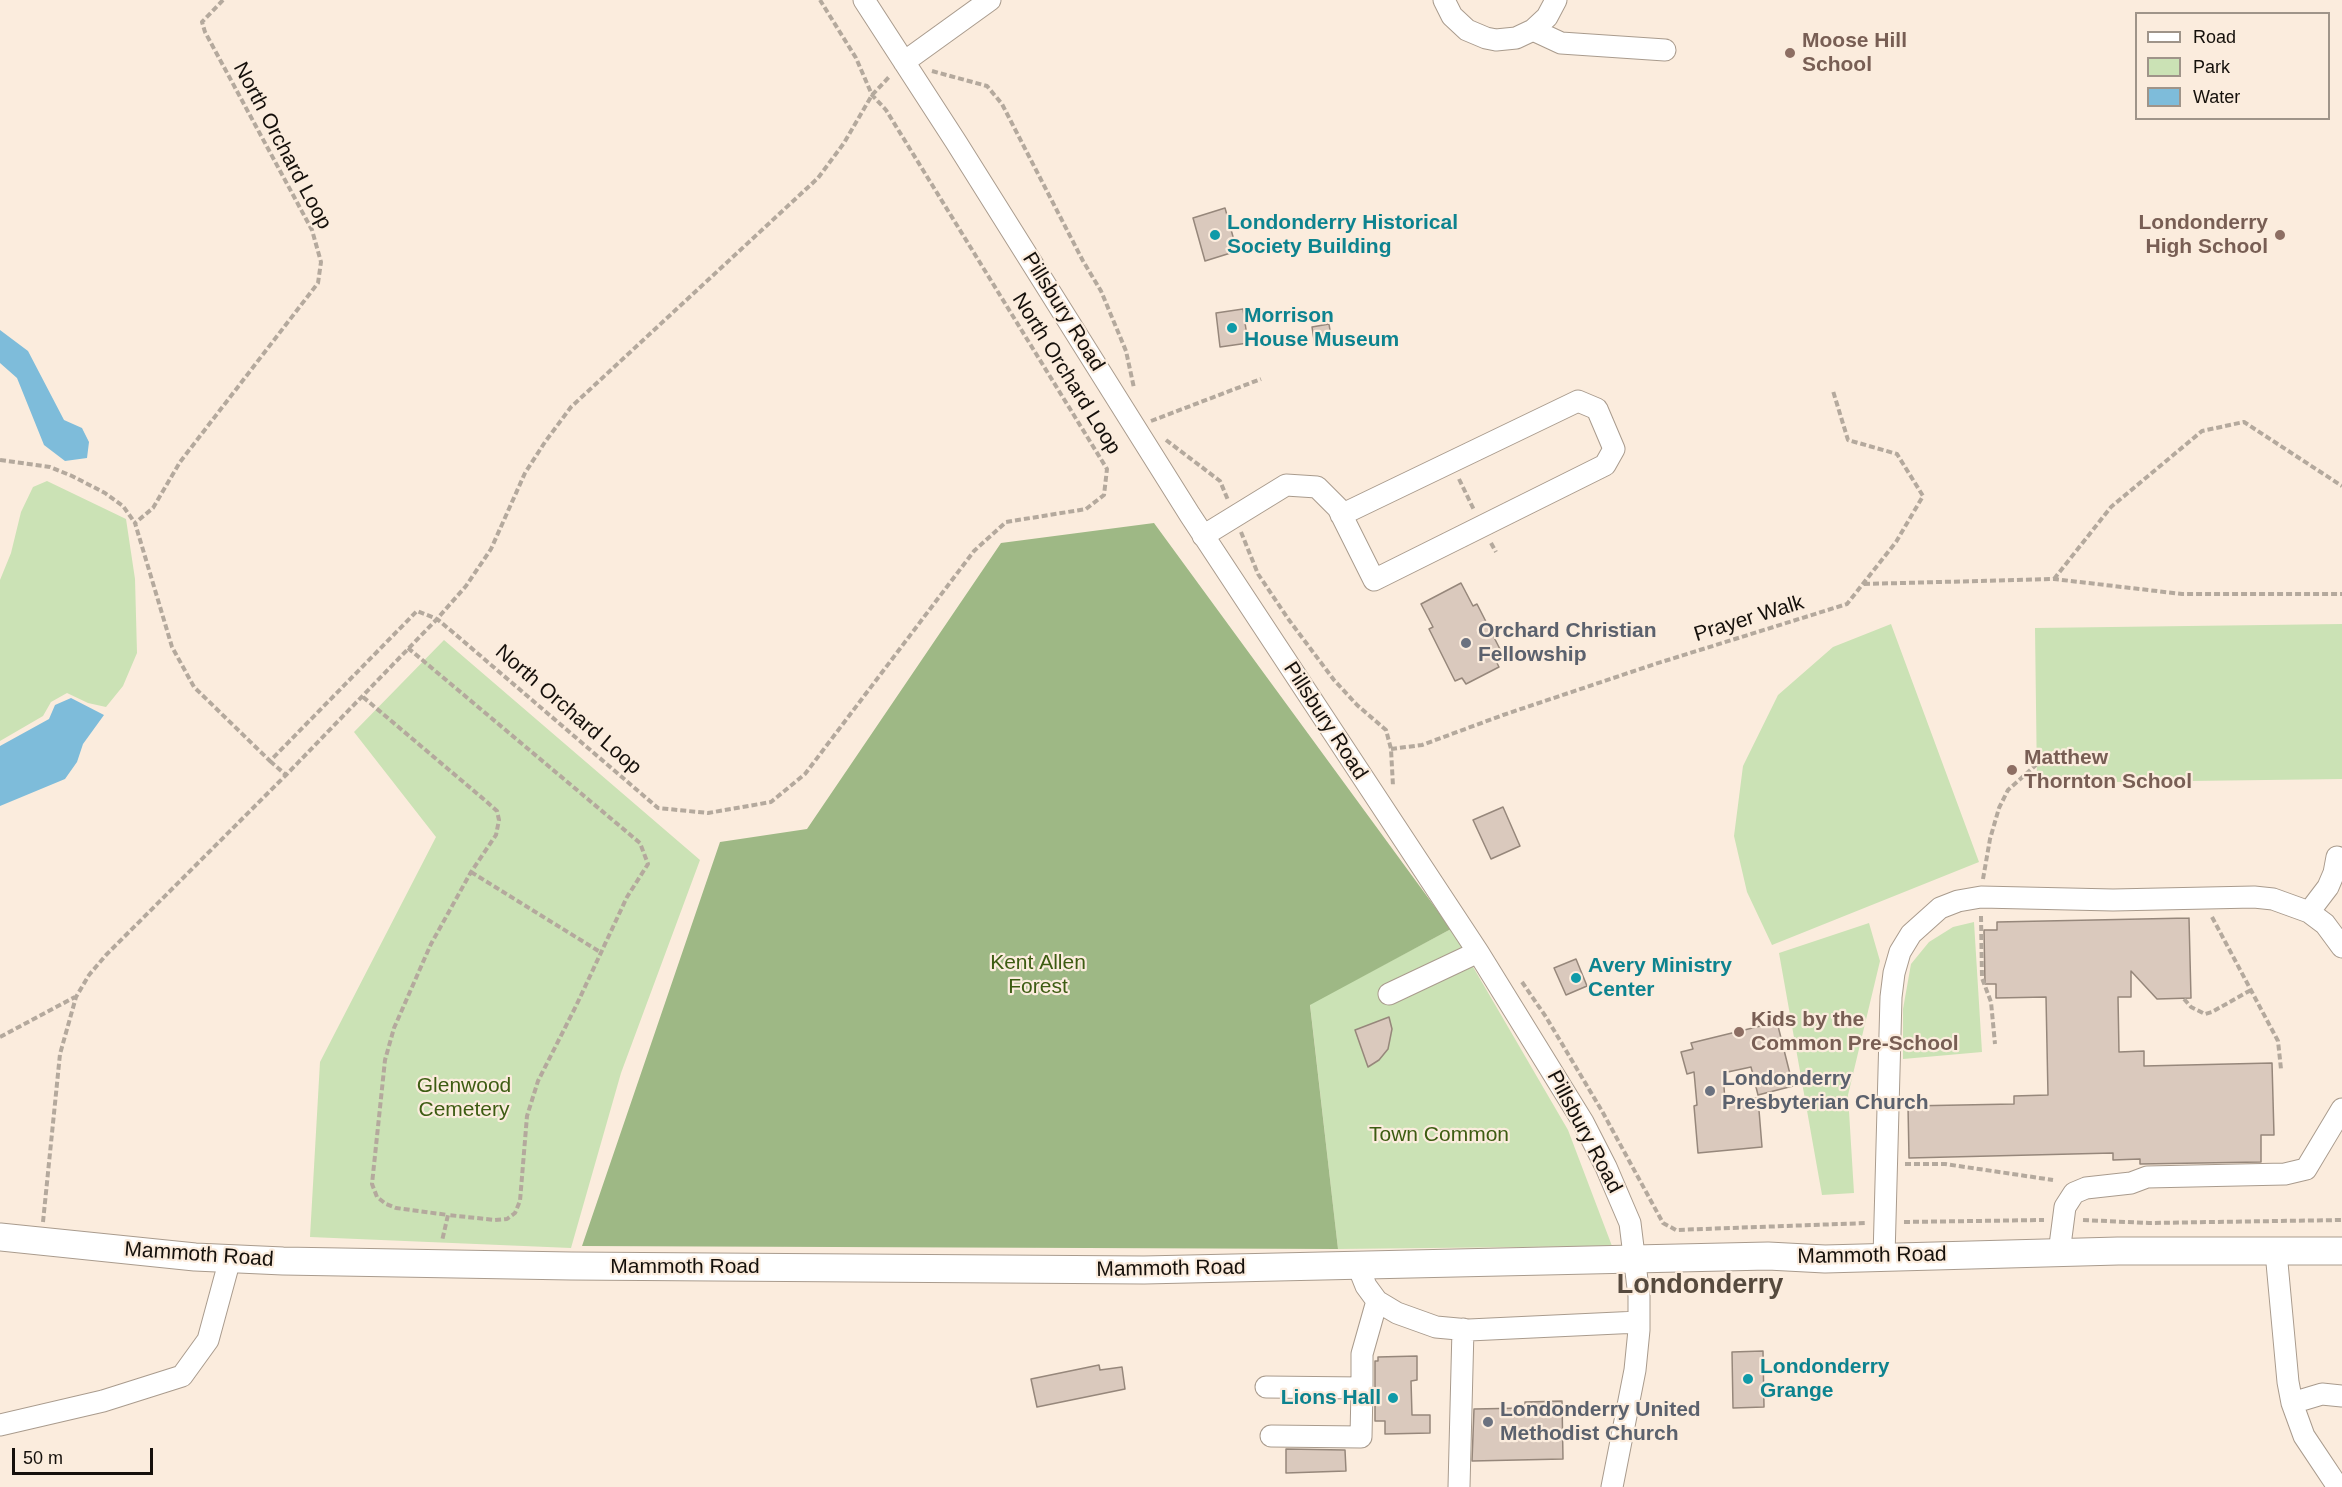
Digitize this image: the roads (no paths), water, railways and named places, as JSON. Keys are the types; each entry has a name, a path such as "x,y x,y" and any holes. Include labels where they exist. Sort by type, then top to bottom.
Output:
{"main road":[{"name":"Mammoth Road","path":"0,1238 230,1259 438,1265 1144,1270 1636,1261 1768,1256 1825,1259 2059,1253 2342,1251"}],"street":[{"name":"Pillsbury Road","path":"864,0 1149,426 1203,536 1478,952 1577,1112 1606,1167 1630,1223 1639,1296 1635,1370 1612,1487"},
{"path":"904,62 990,0"},
{"path":"1444,0 1459,24 1476,35 1507,40 1533,30 1547,17 1556,0"},
{"path":"1533,30 1561,44 1665,50"},
{"path":"1203,536 1286,485 1317,487 1338,508 1341,514 1374,580 1605,465 1614,448 1597,409 1578,401 1341,514"},
{"path":"2309,912 2328,887 2337,857"},
{"path":"1884,1257 1891,997 1894,973 1900,952 1911,934 1940,908 1958,901 1981,897 2114,900 2254,897 2273,899 2309,912 2325,924 2342,947"},
{"path":"1389,994 1478,952"},
{"path":"2059,1253 2065,1207 2074,1193 2086,1188 2131,1184 2146,1177 2285,1174 2306,1169 2342,1109"},
{"path":"2276,1252 2292,1403 2304,1436 2338,1487"},
{"path":"0,1425 103,1401 182,1376 208,1340 230,1259"},
{"path":"1358,1266 1366,1286 1377,1301 1397,1313 1436,1327 1463,1329 1639,1322"},
{"path":"1271,1436 1361,1437 1362,1354 1377,1301"},
{"path":"1459,1487 1463,1329"},
{"path":"1266,1387 1362,1388"},
{"path":"2292,1403 2322,1394 2342,1396"}],"water":[{"path":"0,330 28,351 64,420 82,428 89,442 87,458 65,461 44,445 17,378 0,363"},
{"path":"71,698 104,715 83,744 77,762 65,779 0,806 0,746 49,719 55,705"}],"place":[{"name":"Moose Hill School","path":"1790,53"},
{"name":"Londonderry Historical Society Building","path":"1215,235"},
{"name":"Londonderry High School","path":"2280,235"},
{"name":"Morrison House Museum","path":"1232,328"},
{"name":"Orchard Christian Fellowship","path":"1466,643"},
{"name":"Matthew Thornton School","path":"2012,770"},
{"name":"Avery Ministry Center","path":"1576,978"},
{"name":"Kids by the Common Pre-School","path":"1739,1032"},
{"name":"Londonderry Presbyterian Church","path":"1710,1091"},
{"name":"Londonderry Grange","path":"1748,1379"},
{"name":"Lions Hall","path":"1393,1398"},
{"name":"Londonderry United Methodist Church","path":"1488,1422"}],"district":[{"name":"Londonderry","path":"1700,1286"}],"park label":[{"name":"Kent Allen Forest","path":"1038,975"},
{"name":"Glenwood Cemetery","path":"464,1098"},
{"name":"Town Common","path":"1439,1135"}]}
